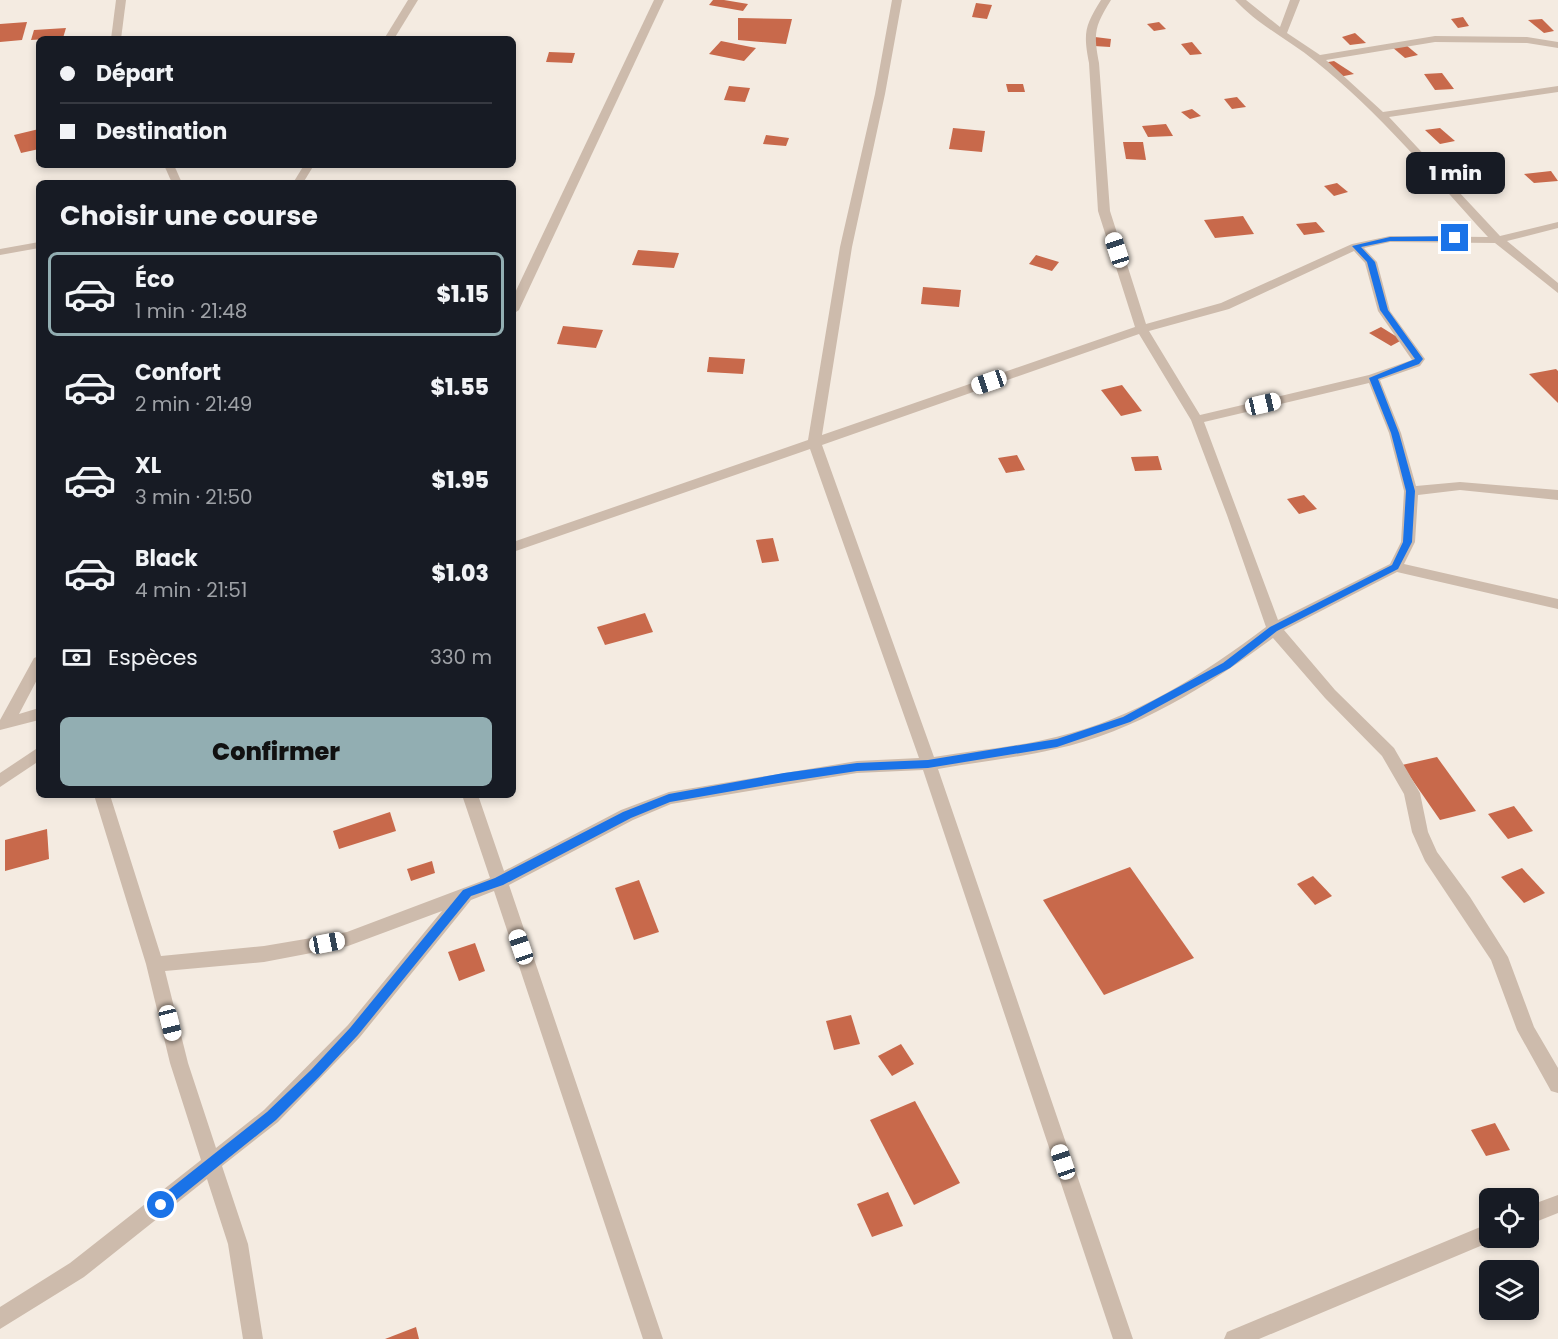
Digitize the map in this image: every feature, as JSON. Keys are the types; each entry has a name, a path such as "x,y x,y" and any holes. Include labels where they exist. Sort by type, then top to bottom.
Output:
{"street":[{"path":"116,36 121,0"},
{"path":"391,36 413,0"},
{"path":"516,304 659,0"},
{"path":"897,0 880,94 846,247 814,442 928,764 1123,1339"},
{"path":"1106,0 1092,23 1090,43 1094,63 1104,211 1142,329 1197,420 1234,515 1274,629 1330,694 1388,752 1412,794 1420,832 1431,856 1499,957 1526,1030 1558,1084"},
{"path":"1240,0 1282,34 1318,58 1382,115 1498,240 1558,289"},
{"path":"1282,34 1295,0"},
{"path":"1318,58 1435,39 1527,40 1558,45"},
{"path":"1382,115 1558,89"},
{"path":"516,547 1142,329 1225,306 1356,246 1390,239 1498,240 1558,225"},
{"path":"0,252 36,246"},
{"path":"1197,420 1373,378 1416,363 1419,359 1384,310 1371,262 1356,246"},
{"path":"155,964 264,954 348,939 499,882 627,815 669,798 728,786 857,767 928,764 1057,743 1126,720 1226,665 1274,629 1395,567 1408,542 1411,491 1395,433 1373,378"},
{"path":"1411,491 1460,486 1558,495"},
{"path":"1395,567 1558,604"},
{"path":"3,725 36,667"},
{"path":"3,725 36,715"},
{"path":"0,782 36,755"},
{"path":"103,798 155,964 179,1063 238,1244 253,1339"},
{"path":"471,798 653,1339"},
{"path":"0,1319 77,1270 211,1166 271,1116 354,1031 467,893"},
{"path":"1539,1212 1558,1204"},
{"path":"1234,1339 1479,1237"}],"building":[{"path":"713,0 748,4 743,11 709,5"},
{"path":"976,3 992,5 987,19 972,17"},
{"path":"1463,17 1469,26 1458,28 1451,19"},
{"path":"738,18 792,19 786,44 738,40"},
{"path":"1542,19 1554,31 1544,33 1528,20"},
{"path":"27,22 22,40 0,42 0,24"},
{"path":"1159,22 1166,29 1154,31 1147,24"},
{"path":"66,28 64,36 36,36 36,40 31,40 34,30"},
{"path":"1355,33 1366,43 1350,45 1342,37"},
{"path":"1095,37 1111,39 1110,47 1094,46"},
{"path":"721,41 756,48 744,61 709,54"},
{"path":"1192,42 1202,54 1190,55 1181,44"},
{"path":"1406,45 1418,55 1405,58 1392,47"},
{"path":"549,52 575,53 572,63 546,62"},
{"path":"1334,61 1354,74 1339,77 1323,63"},
{"path":"1442,73 1454,89 1435,90 1424,74"},
{"path":"1006,84 1023,84 1025,92 1008,92"},
{"path":"729,86 750,88 745,102 724,100"},
{"path":"1237,97 1246,107 1232,109 1224,99"},
{"path":"1192,109 1201,116 1190,119 1181,112"},
{"path":"1166,124 1173,136 1148,137 1142,126"},
{"path":"953,128 985,131 982,152 949,149"},
{"path":"1440,128 1455,141 1440,144 1425,130"},
{"path":"36,130 36,150 21,153 14,135"},
{"path":"766,135 789,138 786,146 763,144"},
{"path":"1123,142 1143,142 1146,160 1126,159"},
{"path":"1551,171 1558,181 1534,183 1524,174"},
{"path":"1337,183 1348,192 1334,196 1324,186"},
{"path":"1243,216 1254,234 1215,238 1204,220"},
{"path":"1316,222 1325,232 1304,235 1296,224"},
{"path":"638,250 679,253 674,268 632,265"},
{"path":"1036,255 1059,262 1052,271 1029,264"},
{"path":"923,287 961,290 959,307 921,304"},
{"path":"563,326 603,330 596,348 557,344"},
{"path":"1381,327 1402,340 1391,346 1369,333"},
{"path":"709,357 745,359 743,374 707,372"},
{"path":"1556,369 1558,371 1558,403 1529,374"},
{"path":"1122,385 1142,411 1121,416 1101,390"},
{"path":"1017,455 1025,470 1006,473 998,458"},
{"path":"1158,456 1162,470 1135,471 1131,457"},
{"path":"1304,495 1317,509 1299,514 1287,499"},
{"path":"773,538 779,561 762,563 756,540"},
{"path":"645,613 653,632 605,645 597,627"},
{"path":"1437,757 1476,811 1440,820 1402,765"},
{"path":"1514,806 1533,831 1508,839 1488,814"},
{"path":"390,812 396,831 339,849 333,831"},
{"path":"47,829 49,859 5,871 5,840"},
{"path":"432,861 435,873 411,881 407,869"},
{"path":"1130,867 1194,958 1104,995 1043,900"},
{"path":"1522,868 1545,893 1524,903 1501,877"},
{"path":"1313,876 1332,896 1315,905 1297,884"},
{"path":"639,880 659,932 634,940 615,888"},
{"path":"475,943 485,971 459,981 448,952"},
{"path":"851,1015 860,1044 834,1050 826,1021"},
{"path":"901,1044 914,1064 892,1076 878,1056"},
{"path":"915,1101 960,1183 914,1205 870,1120"},
{"path":"1495,1123 1510,1150 1486,1156 1471,1130"},
{"path":"888,1192 903,1226 872,1237 857,1204"},
{"path":"416,1327 419,1339 385,1339"}],"route":[{"path":"161,1205 271,1116 315,1073 354,1031 467,893 499,882 627,815 669,798 784,777 857,767 928,764 1057,743 1126,720 1188,688 1226,665 1274,629 1395,567 1408,542 1411,491 1395,433 1373,378 1416,363 1419,359 1384,310 1376,273 1371,262 1356,246 1390,239 1455,238"}]}
